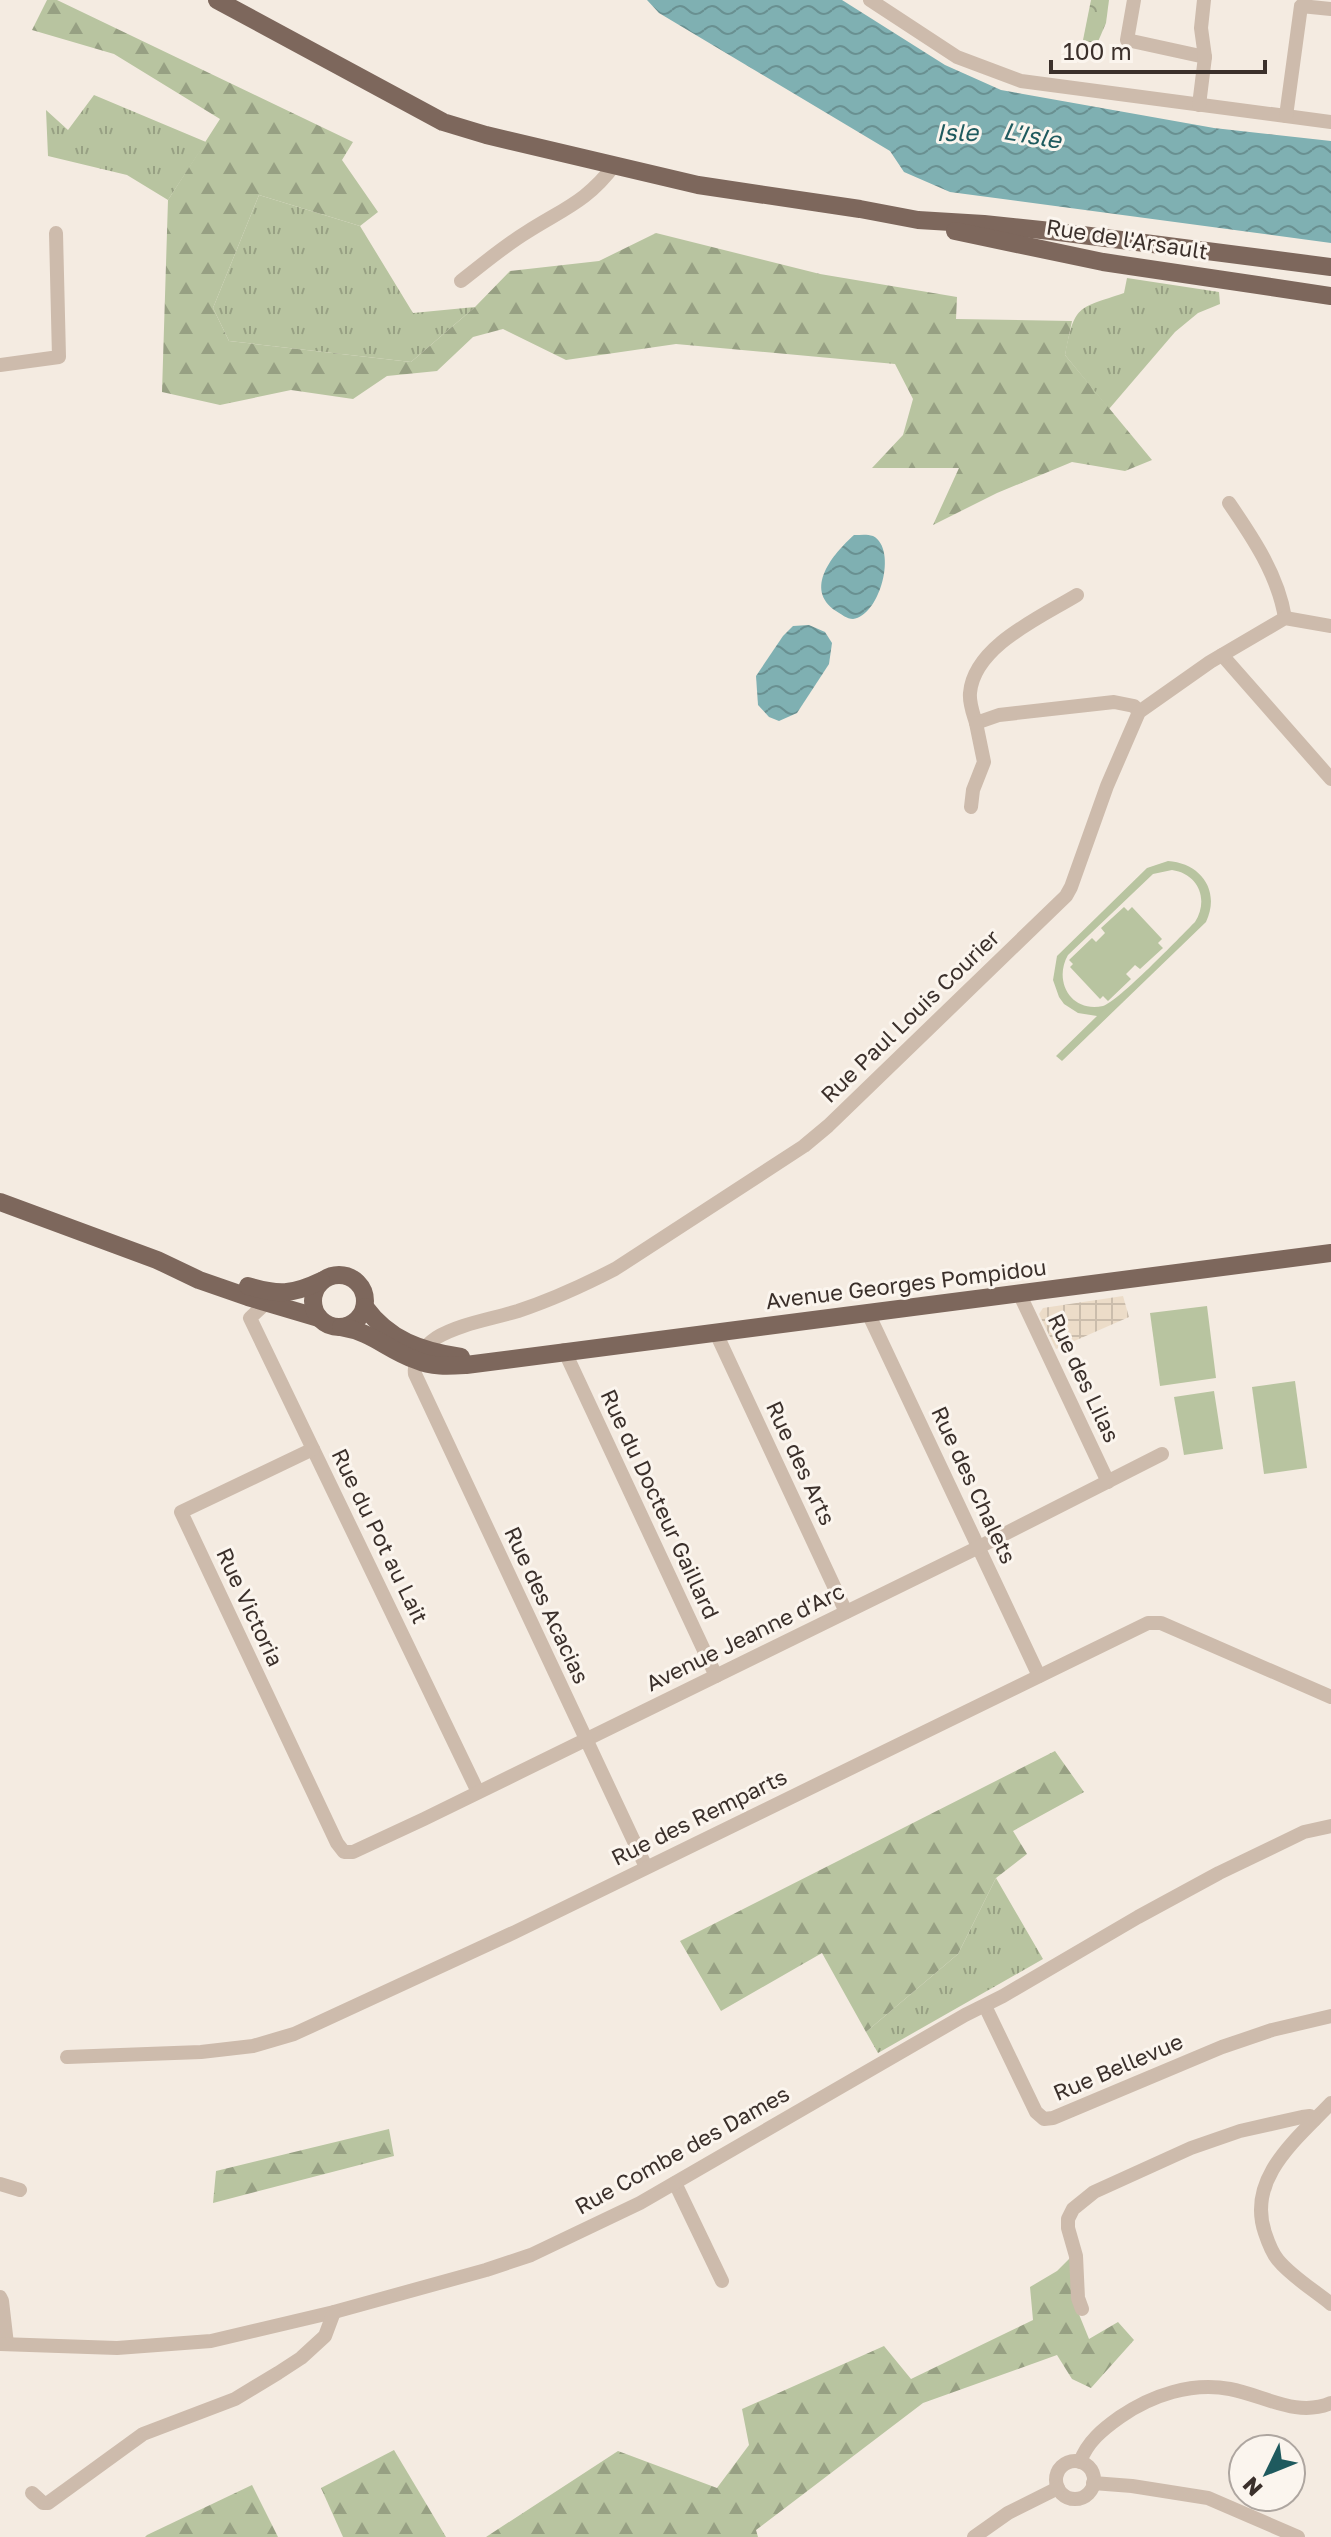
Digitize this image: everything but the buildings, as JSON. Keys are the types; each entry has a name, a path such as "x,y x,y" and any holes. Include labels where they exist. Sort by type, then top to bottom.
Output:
{"main road":[{"path":"217,0 443,122 486,135 698,185 918,220 1065,233 1331,267"},
{"name":"Rue de l'Arsault","path":"918,220 1081,258 1331,296"},
{"path":"1065,233 1065,247 1081,258"},
{"path":"1091,236 1091,247 1103,262"},
{"path":"0,1202 157,1260 199,1280 319,1318 330,1326 341,1327 355,1322 365,1307 362,1288 353,1278 341,1274 328,1276 302,1290 282,1294 248,1286 200,1267 157,1260"},
{"name":"Avenue Georges Pompidou","path":"365,1307 390,1334 442,1366 1331,1253"},
{"path":"319,1318 313,1296 321,1281"},
{"name":"Avenue Georges Pompidou","path":"341,1327 369,1334 395,1351 420,1355"}],"street":[{"path":"870,0 957,57 1021,81 1331,122"},
{"path":"1134,0 1127,40 1205,57"},
{"path":"1199,105 1205,57 1201,40 1204,0"},
{"path":"1286,116 1301,6 1331,9"},
{"path":"461,281 527,232 564,212 590,193 615,164"},
{"path":"0,365 59,357 56,233"},
{"path":"1229,503 1265,559 1280,592 1285,618"},
{"path":"971,807 973,790 984,762 970,704 973,678 990,652 1012,634 1077,595"},
{"path":"976,723 999,715 1114,702 1134,706 1139,712 1222,655 1285,618 1331,626"},
{"path":"1222,655 1331,779"},
{"name":"Rue Paul Louis Courier","path":"420,1355 433,1340 451,1331 523,1309 602,1276 783,1160 828,1126 1066,896 1139,712"},
{"name":"Rue des Lilas","path":"1019,1293 1108,1482"},
{"name":"Rue du Pot au Lait","path":"266,1303 250,1318 478,1792"},
{"name":"Rue des Chalets","path":"868,1313 1039,1676"},
{"name":"Rue des Arts","path":"716,1333 846,1612"},
{"name":"Rue du Docteur Gaillard","path":"564,1350 716,1676"},
{"name":"Rue des Acacias","path":"420,1355 415,1374 646,1867"},
{"name":"Rue Victoria","path":"313,1449 181,1512 331,1831 344,1852"},
{"name":"Avenue Jeanne d'Arc","path":"344,1852 353,1852 478,1792 1162,1454"},
{"name":"Rue des Remparts","path":"67,2057 201,2052 271,2042 294,2034 486,1945 1148,1623 1161,1623 1331,1697"},
{"name":"Rue Combe des Dames","path":"3,2344 117,2348 211,2341 334,2312 531,2255 640,2203 1219,1873 1304,1832 1331,1826"},
{"name":"Rue Bellevue","path":"985,2006 1036,2112 1044,2119 1053,2118 1222,2047 1272,2030 1331,2016"},
{"path":"1331,2103 1270,2171 1263,2188 1261,2206 1263,2226 1277,2259 1331,2304"},
{"path":"1082,2309 1078,2298 1076,2256 1068,2228 1073,2209 1094,2192 1191,2148 1240,2131 1302,2117 1310,2116 1314,2120"},
{"path":"675,2183 722,2281"},
{"path":"0,2184 20,2190"},
{"path":"0,2297 3,2344"},
{"path":"32,2493 43,2503 48,2503 143,2434 216,2408 255,2389 301,2358 325,2336 334,2312"},
{"path":"1080,2462 1092,2441 1116,2420 1143,2402 1179,2390 1232,2390 1292,2407 1309,2408 1331,2403"},
{"path":"1068,2462 1080,2462 1089,2468 1093,2483 1088,2494 1077,2498 1066,2496 1058,2488 1056,2476 1068,2462"},
{"path":"1093,2483 1208,2498 1298,2537"},
{"path":"974,2537 1008,2513 1058,2488"}],"green space":[{"path":"47,0 57,0 353,142 342,160 378,212 360,226 259,195 213,308 229,341 411,362 475,307 510,271 599,261 656,233 820,274 957,297 956,319 1072,321 1065,355 1152,460 1125,471 1072,462 997,493 933,525 959,468 872,468 903,435 913,399 895,364 676,344 566,360 503,329 473,337 437,371 387,376 353,399 291,390 220,405 162,392 168,200 220,119 114,54 32,30"},
{"path":"1091,0 1109,0 1106,23 1097,44 1083,40"},
{"path":"94,95 206,142 168,200 127,175 48,156 46,110 68,130"},
{"path":"259,195 360,226 413,313 475,307 411,362 229,341 213,308"},
{"path":"1127,278 1219,292 1220,304 1198,313 1175,332 1109,409 1065,355 1076,317 1087,306 1124,293"},
{"path":"1168,861 1190,867 1198,873 1205,880 1211,899 1206,922 1062,1061 1056,1056 1097,1016 1078,1013 1059,997 1053,980 1057,956 1147,868","holes":["1172,870 1181,872 1199,889 1201,905 1195,922 1111,1002 1092,1007 1074,1000 1064,984 1064,965 1068,955 1153,874"]},
{"path":"1124,907 1128,911 1132,907 1162,939 1158,943 1163,948 1140,969 1135,965 1126,974 1131,979 1108,1001 1103,996 1100,999 1070,967 1073,964 1069,960 1092,938 1096,942 1105,933 1101,928"},
{"path":"1207,1306 1216,1378 1160,1386 1150,1313"},
{"path":"1295,1381 1307,1468 1264,1474 1252,1387"},
{"path":"1214,1391 1223,1449 1184,1455 1174,1397"},
{"path":"1055,1751 1084,1792 1013,1831 1027,1854 996,1878 958,1954 866,2032 822,1953 721,2011 680,1941"},
{"path":"996,1878 1043,1959 878,2053 866,2032 958,1954"},
{"path":"389,2129 394,2156 213,2203 216,2171"},
{"path":"1071,2257 1074,2302 1089,2339 1118,2322 1134,2340 1091,2388 1072,2379 1057,2355 923,2403 756,2530 758,2537 486,2537 618,2451 717,2488 749,2445 742,2409 884,2346 911,2379 1033,2320 1030,2287 1057,2271"},
{"path":"394,2450 446,2537 343,2537 321,2488"},
{"path":"252,2485 278,2537 145,2537 147,2535"}],"shaded area":[{"path":"1123,1296 1129,1317 1056,1349 1039,1314 1043,1308"}],"water":[{"name":"Isle","path":"647,0 842,0 945,65 1001,90 1214,128 1331,141 1331,243 950,192 904,172 890,151 659,13"},
{"path":"854,535 873,536 880,543 885,567 878,595 871,607 853,619 842,615 826,602 822,582 830,562"},
{"path":"809,625 825,632 832,643 829,664 797,713 779,721 769,717 758,705 756,676 793,626"}],"water label":[{"name":"L'Isle","path":"1032,136"}]}
